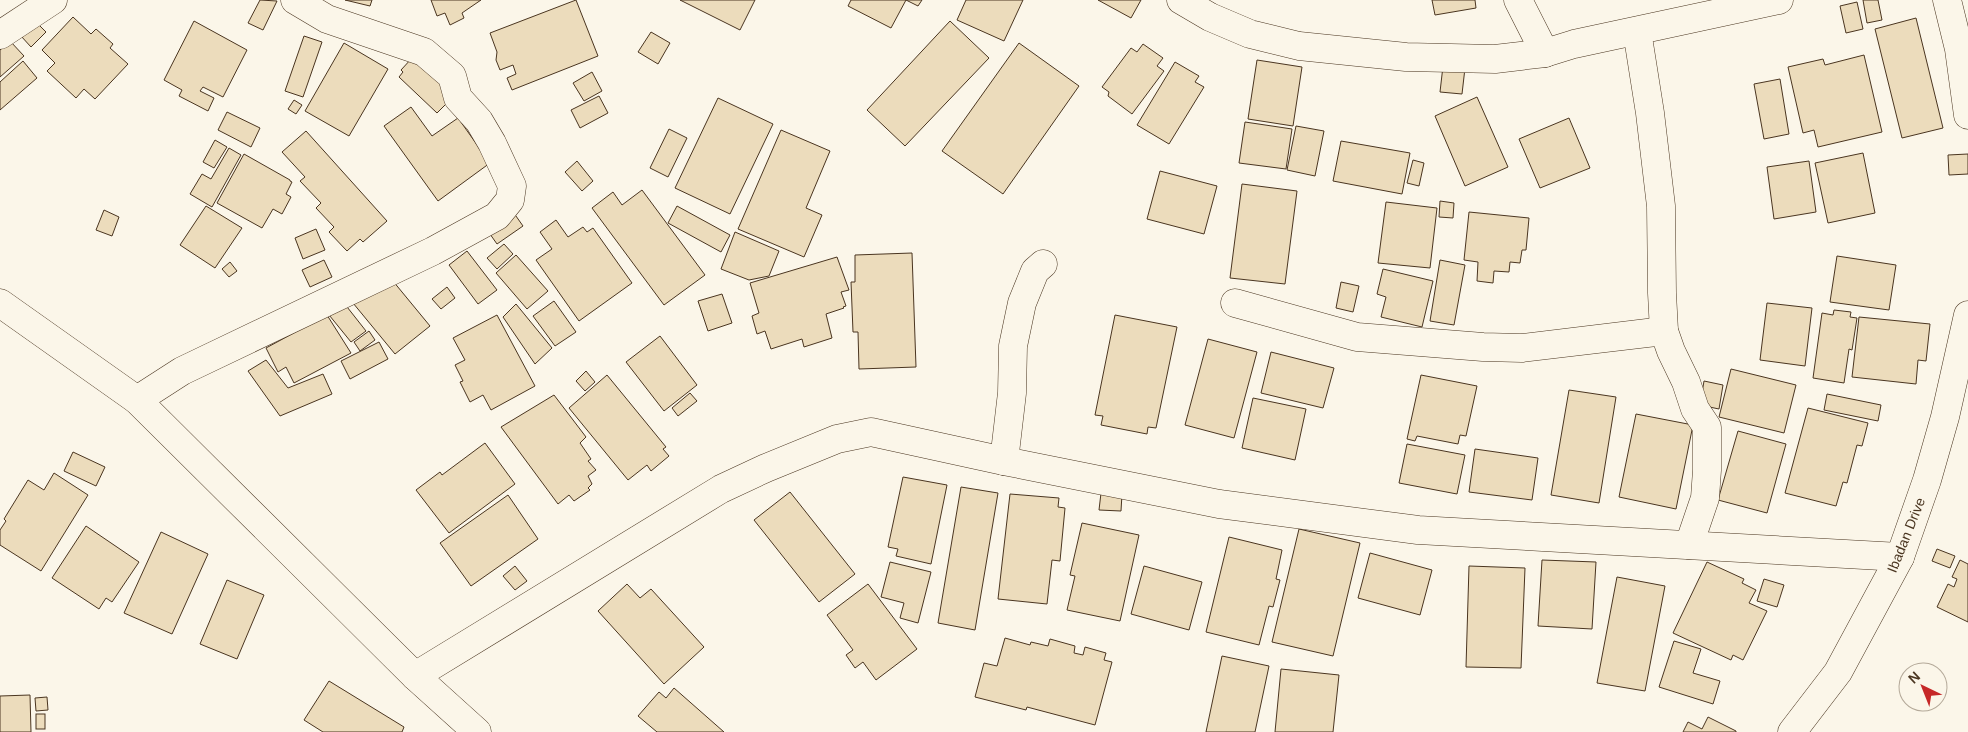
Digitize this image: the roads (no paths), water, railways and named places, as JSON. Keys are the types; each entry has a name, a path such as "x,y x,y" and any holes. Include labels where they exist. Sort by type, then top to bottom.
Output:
{"street":[{"path":"0,35 53,0"},
{"path":"136,400 182,371 233,345 441,247 497,216 510,200 512,186 502,162 479,121 458,98 452,76 424,52 327,19 295,0"},
{"path":"1181,0 1210,17 1250,34 1299,46 1426,57 1496,59 1545,53 1574,44 1779,0"},
{"path":"1518,0 1545,53"},
{"path":"1947,0 1959,49 1968,115"},
{"path":"1637,31 1650,113 1661,206 1664,331 1686,382 1695,409 1707,426 1705,498 1689,545"},
{"path":"1004,461 1012,393 1015,337 1022,303 1035,271 1043,264"},
{"path":"0,303 136,400 415,676 476,732"},
{"path":"1235,303 1357,337 1474,346 1522,348 1664,331"},
{"name":"Ibadan Drive","path":"1792,732 1838,672 1900,557 1927,480 1945,417 1968,315"},
{"path":"415,676 722,489 766,468 837,439 871,432 1219,504 1408,529 1900,557"}]}
